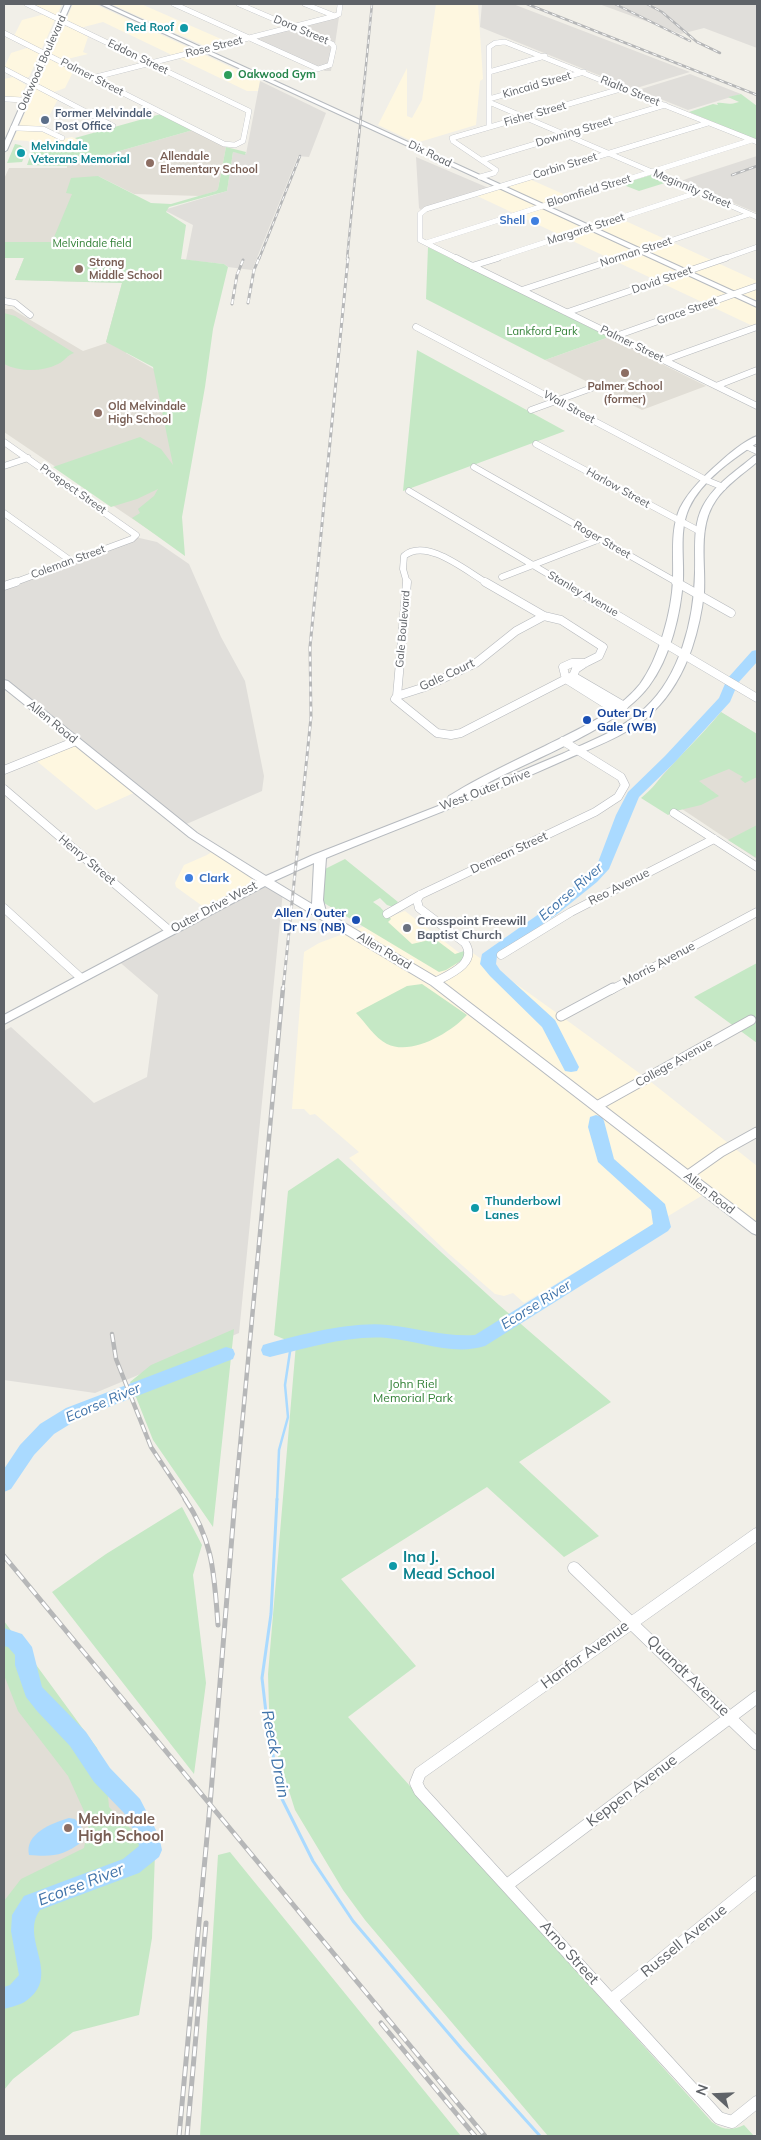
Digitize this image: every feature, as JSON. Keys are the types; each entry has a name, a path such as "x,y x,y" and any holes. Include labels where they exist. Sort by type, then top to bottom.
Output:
{"main road":[{"name":"Oakwood Boulevard","path":"4,150 68,4"},
{"name":"Dix Road","path":"103,4 757,305"},
{"name":"West Outer Drive","path":"432,811 466,790 563,741 620,708 634,697 648,679 664,641 678,583 680,521 684,507 706,480 757,438"},
{"name":"West Outer Drive","path":"432,811 514,780 620,730 650,710 673,681 684,653 697,607 701,522 707,508 723,487 757,458"},
{"name":"Allen Road","path":"4,683 193,835 435,982 757,1230"},
{"name":"Outer Drive West","path":"4,1020 265,880 432,811"},
{"path":"320,856 316,900 320,913"}],"street":[{"name":"Eddon Street","path":"27,4 248,110 243,141 235,144"},
{"path":"174,4 251,38"},
{"name":"Dora Street","path":"239,4 334,46 333,62 318,69 251,38"},
{"path":"305,4 335,16 339,14 340,4"},
{"name":"Rose Street","path":"92,78 335,16"},
{"name":"Palmer Street","path":"4,33 224,144 235,144"},
{"name":"Rialto Street","path":"489,72 489,47 502,42 511,43 754,141"},
{"path":"489,127 489,72 545,56"},
{"path":"4,69 113,126"},
{"name":"Kincaid Street","path":"489,100 584,72"},
{"name":"Fisher Street","path":"482,160 454,142 452,138 624,88"},
{"path":"4,99 25,100"},
{"name":"Meginnity Street","path":"489,100 524,117 757,217"},
{"name":"Downing Street","path":"482,160 666,105"},
{"name":"Corbin Street","path":"426,243 420,240 420,214 422,211 708,123"},
{"path":"13,128 43,129 62,138"},
{"name":"Bloomfield Street","path":"426,243 754,141"},
{"path":"480,178 496,171 482,160"},
{"name":"Margaret Street","path":"472,266 699,192"},
{"name":"Norman Street","path":"522,290 750,214"},
{"name":"Palmer Street","path":"426,243 757,406"},
{"name":"David Street","path":"568,312 757,247"},
{"name":"Grace Street","path":"616,336 757,286"},
{"path":"4,301 15,303 30,315"},
{"name":"Wall Street","path":"416,327 706,480 723,487"},
{"path":"665,360 757,327"},
{"path":"716,386 757,370"},
{"path":"531,410 600,385"},
{"name":"Prospect Street","path":"4,442 135,532 132,539"},
{"name":"Harlow Street","path":"536,444 701,532"},
{"path":"746,446 757,450"},
{"path":"4,466 28,458"},
{"name":"Roger Street","path":"474,467 731,613"},
{"name":"Stanley Avenue","path":"410,491 757,698"},
{"path":"4,513 71,561"},
{"name":"Coleman Street","path":"4,586 132,539"},
{"path":"502,577 600,539"},
{"name":"Gale Boulevard","path":"422,549 437,553 544,616 560,620 603,646 604,650 599,656 576,669 570,678 461,733 452,735 437,733 395,700 397,696 407,581 403,569 403,559 407,553 422,549"},
{"name":"Gale Court","path":"397,696 427,686 476,664 516,631 544,616"},
{"name":"Gale Boulevard","path":"570,678 562,670 566,665 585,663"},
{"path":"570,678 620,708"},
{"path":"4,770 76,741"},
{"path":"563,741 578,750"},
{"name":"Demean Street","path":"386,914 595,812 618,797 625,785 620,776 578,750"},
{"name":"Henry Street","path":"4,789 170,931"},
{"path":"674,812 757,867"},
{"name":"Reo Avenue","path":"501,955 571,912 714,839"},
{"path":"420,896 417,900 419,908 465,942 470,951 467,960 459,968 435,982"},
{"path":"4,908 81,978"},
{"name":"Morris Avenue","path":"561,1016 757,912"},
{"name":"College Avenue","path":"597,1106 751,1020"},
{"path":"687,1176 721,1152 757,1132"},
{"name":"Hanfor Avenue","path":"417,1779 420,1773 757,1534"},
{"name":"Quandt Avenue","path":"574,1568 757,1744"},
{"name":"Keppen Avenue","path":"507,1885 757,1697"},
{"name":"Arno Street","path":"417,1779 416,1783 420,1790 719,2118 728,2122 737,2120 757,2102"},
{"name":"Russell Avenue","path":"611,2000 757,1882"}],"shaded area":[{"path":"35,4 62,4 29,77 23,78 4,68 11,53 33,46 14,36 22,20 49,13"},
{"path":"73,4 95,4 261,81 258,91 247,91 103,22 80,28 66,20"},
{"path":"111,4 141,4 228,42 207,47"},
{"path":"436,4 478,4 483,79 480,81 476,125 416,143 378,125 407,68 407,116 412,118 422,100"},
{"path":"482,4 513,4 690,72 633,89 480,27"},
{"path":"599,4 757,4 757,48 704,28 681,34"},
{"path":"339,17 331,71 325,71 254,39"},
{"path":"68,26 88,37 83,52 88,54 59,61 74,70 65,88 49,94 58,99 42,130 59,140 72,137 86,144 67,152 32,151 35,146 28,141 13,140 62,27"},
{"path":"690,74 741,94 688,110 638,90"},
{"path":"13,77 26,85 20,98 4,98 4,79"},
{"path":"260,81 326,113 309,157 298,156 252,270 228,267 224,264 186,260 193,225 166,211 167,209 227,191 233,152 246,154"},
{"path":"193,130 226,147 218,189 216,191 200,196 134,194 98,176 145,224 126,353 199,395 155,534 4,432 4,309 12,309 83,351 107,343 122,283 15,280 24,258 4,258 4,179 9,168 67,168 67,166"},
{"path":"757,156 757,213 681,181 689,178"},
{"path":"416,157 491,189 422,211 419,208"},
{"path":"527,178 570,197 543,206 589,228 619,218 757,281 757,328 473,194"},
{"name":"Palmer School (former)","path":"609,337 706,386 642,410 545,360"},
{"path":"135,537 157,542 189,564 221,637 245,681 264,776 262,791 182,826 4,683 4,586"},
{"path":"721,712 757,734 757,859 652,789 664,773 700,737"},
{"path":"76,741 138,791 96,810 33,758"},
{"path":"216,849 265,880 208,910 176,887 175,883 184,865"},
{"path":"265,880 283,891 239,1333 95,1393 4,1380 4,1031 11,1027 94,1103 147,1077 158,995 116,959"},
{"path":"405,911 462,955 470,951 561,1016 646,1078 757,1166 757,1230 708,1192 524,1303 513,1293 504,1296 495,1294 448,1253 349,1158 359,1152 315,1114 310,1115 304,1109 292,1109 304,952 319,943"},
{"name":"Melvindale High School","path":"4,1650 92,1780 125,1810 139,1846 4,1988"}],"green space":[{"path":"741,94 757,106 757,140 689,112 713,104 718,105 717,103 731,104 739,102 728,97"},
{"path":"161,114 193,130 67,166 27,165 32,151 67,152 86,145 75,138"},
{"path":"15,144 27,150 22,162 7,163"},
{"name":"Melvindale field","path":"226,147 246,152 245,155 233,152 227,191 169,207 166,212 186,225 181,259 224,264 228,267 213,329 205,387 182,517 185,556 132,518 140,513 138,509 154,496 158,489 137,499 111,507 53,467 140,437 161,449 173,465 153,367 106,342 122,283 15,280 24,258 4,258 4,242 52,242 72,194 66,193 71,178 98,176 151,203 171,204 216,191 218,189"},
{"path":"651,175 668,182 639,191 621,184"},
{"name":"Lankford Park","path":"428,247 609,337 545,360 426,299"},
{"path":"4,313 15,316 74,353 52,367 38,370 24,370 4,364"},
{"path":"417,350 565,431 403,491"},
{"path":"721,712 757,734 757,777 745,783 740,779 743,777 729,769 699,781 719,796 701,805 676,811 668,815 641,798 654,786"},
{"path":"757,825 757,856 755,857 728,840"},
{"path":"345,859 398,902 393,907 387,905 380,898 373,902 391,919 388,922 412,944 425,941 431,936 455,954 464,951 464,959 439,972 324,903 322,900 325,869"},
{"path":"757,963 757,1043 694,997"},
{"path":"422,984 467,1015 451,1029 430,1041 408,1047 397,1047 387,1044 374,1034 356,1013 407,986"},
{"name":"John Riel Memorial Park","path":"338,1158 499,1305 611,1402 519,1462 599,1536 564,1557 487,1487 341,1579 416,1666 348,1717 712,2122 727,2129 744,2125 754,2136 548,2136 365,1920 343,1890 295,1810 273,1740 269,1708 268,1674 296,1344 274,1335 288,1191"},
{"path":"234,1329 213,1527 153,1440 130,1382 151,1365"},
{"path":"182,1507 202,1545 193,1575 206,1683 194,1774 52,1592 106,1554"},
{"path":"4,1621 97,1748 106,1774 109,1807 155,1853 152,1938 139,2015 73,2032 13,2079 4,2090 4,1901 21,1879 84,1848 89,1822 68,1776 18,1711 4,1675"},
{"path":"230,1852 461,2136 200,2136 218,1855"}],"water":[{"path":"69,1818 75,1819 82,1828 83,1841 63,1853 45,1856 29,1855 31,1841 35,1835 48,1826"}],"waterway":[{"name":"Ecorse River","path":"571,1067 549,1024 495,973 488,964 490,954 551,912 592,879 604,866 623,815 633,795 670,759 725,699 732,682 757,654"},
{"name":"Ecorse River","path":"270,1350 335,1334 386,1331 457,1343 479,1341 662,1227 659,1208 606,1162 596,1121"},
{"name":"Reeck Drain","path":"277,1500 279,1450 288,1417 285,1385 291,1345"},
{"name":"Ecorse River","path":"4,1484 27,1450 47,1429 73,1413 226,1354"},
{"name":"Reeck Drain","path":"277,1499 271,1614 262,1678 268,1730 282,1799 313,1861 353,1921 461,2048 540,2136"},
{"name":"Ecorse River","path":"4,1637 15,1640 25,1653 25,1665 33,1691 44,1705 78,1739 102,1775 132,1806 148,1836 151,1850 131,1866 32,1903 23,1915 22,1931 31,1978 18,1993 4,1998"}],"railway":[{"path":"347,259 372,4"},
{"path":"527,4 757,95"},
{"path":"615,4 690,41"},
{"path":"647,4 662,12 697,42 720,53"},
{"path":"259,259 300,156"},
{"path":"732,175 757,166"},
{"path":"248,303 254,270 259,258"},
{"path":"283,990 311,717 310,647 348,258"},
{"path":"232,304 237,275 243,260"},
{"path":"235,1500 283,988"},
{"path":"112,1334 116,1359 151,1447 186,1500"},
{"path":"185,1499 202,1530 211,1559 218,1625"},
{"path":"210,1804 235,1499"},
{"path":"4,1556 210,1804"},
{"path":"179,2136 210,1804"},
{"path":"210,1804 485,2136"},
{"path":"187,2136 206,1923"},
{"path":"381,2023 475,2136"}],"place":[{"name":"Red Roof","path":"184,28"},
{"name":"Oakwood Gym","path":"228,75"},
{"name":"Former Melvindale Post Office","path":"45,120"},
{"name":"Melvindale Veterans Memorial","path":"21,153"},
{"name":"Allendale Elementary School","path":"150,163"},
{"name":"Shell","path":"535,221"},
{"name":"Strong Middle School","path":"79,269"},
{"name":"Palmer School (former)","path":"625,373"},
{"name":"Old Melvindale High School","path":"98,413"},
{"name":"Outer Dr / Gale (WB)","path":"587,720"},
{"name":"Clark","path":"189,878"},
{"name":"Allen / Outer Dr NS (NB)","path":"356,920"},
{"name":"Crosspoint Freewill Baptist Church","path":"407,928"},
{"name":"Thunderbowl Lanes","path":"475,1208"},
{"name":"Ina J. Mead School","path":"393,1566"},
{"name":"Melvindale High School","path":"68,1828"}]}
